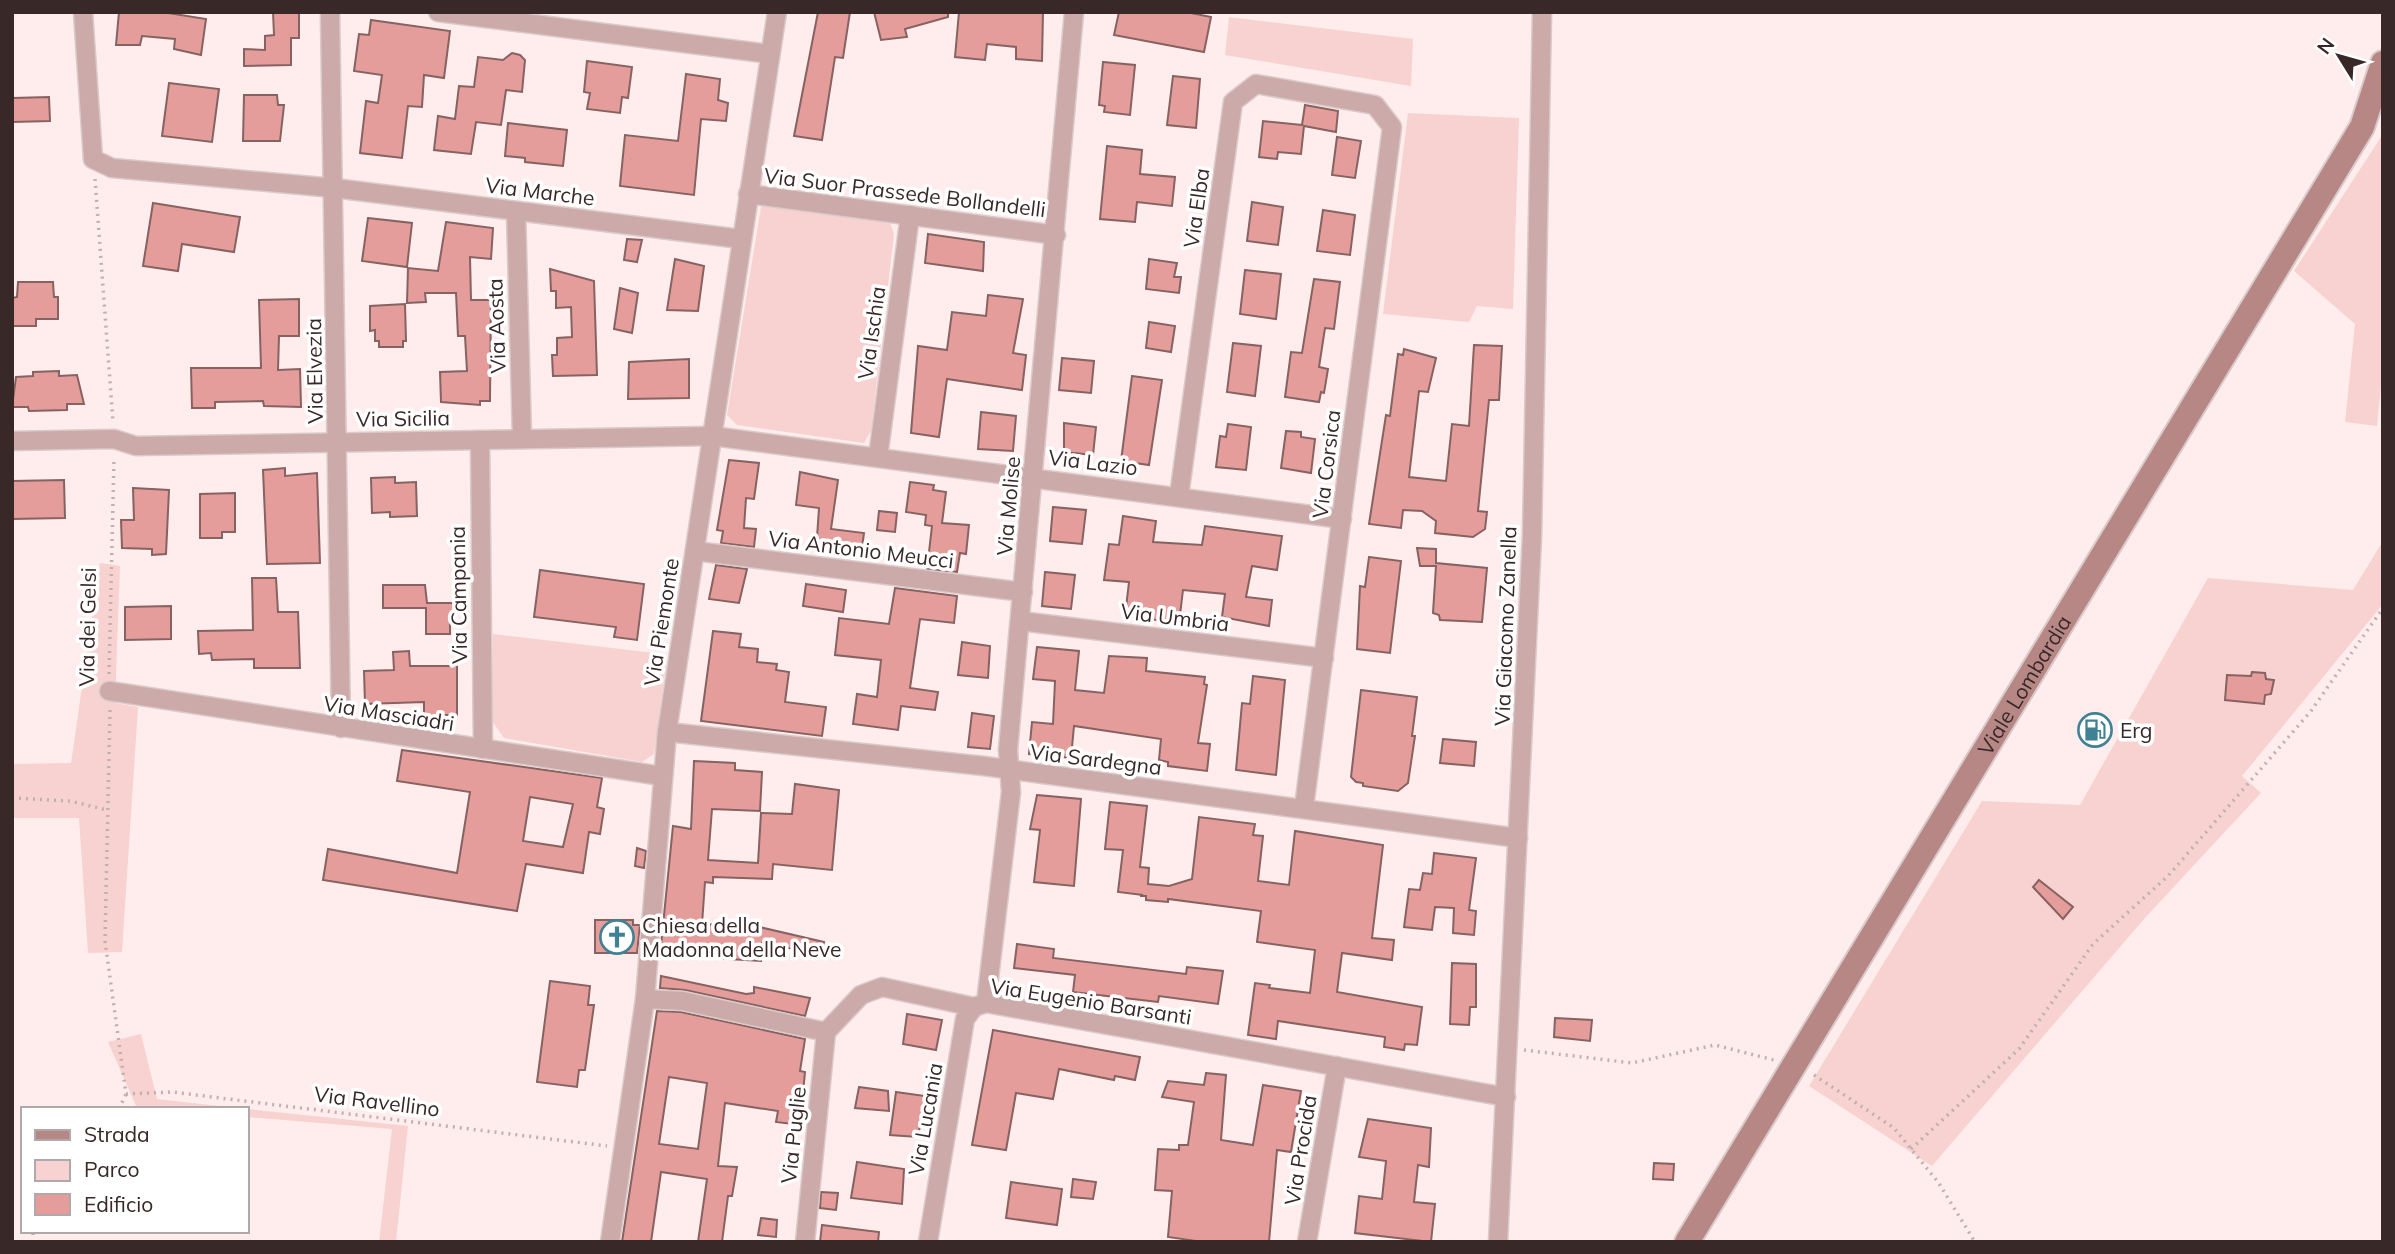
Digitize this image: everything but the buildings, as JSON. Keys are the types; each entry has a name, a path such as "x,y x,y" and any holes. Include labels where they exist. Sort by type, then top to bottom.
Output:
{"main road":[{"name":"Viale Lombardia","path":"2362,127 2383,63"},
{"name":"Viale Lombardia","path":"1686,1242 2362,127 2383,105"}],"street":[{"path":"83,12 93,159 113,168 334,188"},
{"name":"Via Elvezia","path":"330,12 341,728"},
{"path":"438,12 770,54"},
{"name":"Via Piemonte","path":"610,1242 645,999 667,732 777,12"},
{"name":"Via Molise","path":"980,1005 1011,792 1008,750 1074,12"},
{"name":"Via Giacomo Zanella","path":"1498,1242 1532,536 1542,12"},
{"name":"Via Elba","path":"1179,496 1233,102 1256,84 1375,105 1392,127"},
{"name":"Via Corsica","path":"1304,807 1392,127"},
{"name":"Via Marche","path":"334,188 741,239"},
{"name":"Via Suor Prassede Bollandelli","path":"748,194 1056,235"},
{"name":"Via Aosta","path":"516,211 522,439"},
{"name":"Via Ischia","path":"877,457 910,215"},
{"name":"Via Lazio","path":"712,436 1342,519"},
{"name":"Via Sicilia","path":"12,441 114,439 136,446 712,436"},
{"name":"Via Campania","path":"480,440 482,749"},
{"name":"Via Antonio Meucci","path":"695,551 1023,592"},
{"name":"Via Umbria","path":"1020,621 1324,658"},
{"name":"Via Masciadri","path":"109,691 662,776"},
{"name":"Via Sardegna","path":"667,732 1009,770 1304,807 1518,838"},
{"name":"Via Eugenio Barsanti","path":"826,1032 861,995 882,987 1506,1097"},
{"path":"645,999 683,1001 826,1032"},
{"name":"Via Lucania","path":"928,1242 965,1018 980,1005"},
{"name":"Via Puglie","path":"805,1242 826,1032"},
{"name":"Via Procida","path":"1307,1242 1337,1066"}],"path":[{"name":"Via dei Gelsi","path":"93,159 114,439 105,941 126,1094"},
{"path":"1911,1149 2019,1049 2093,944 2168,876 2311,711 2383,608"},
{"path":"12,798 70,801 107,810"},
{"path":"1509,1044 1531,1052 1632,1063 1715,1045 1795,1065 1834,1085 1894,1128 1938,1182 1975,1242"},
{"name":"Via Ravellino","path":"126,1094 173,1092 623,1148"},
{"path":"120,1107 126,1094"}],"green space":[{"path":"1229,17 1413,39 1411,86 1225,55"},
{"path":"1408,113 1519,118 1513,309 1477,306 1469,322 1383,314"},
{"path":"2383,134 2383,366 2377,426 2345,422 2355,324 2294,271"},
{"path":"768,205 889,220 894,234 871,431 864,443 737,425 727,415 761,207"},
{"path":"2383,541 2383,604 2242,776 2261,793 2144,919 1932,1166 1809,1086 1982,801 2080,805 2208,578 2353,590"},
{"path":"100,563 120,566 115,703 138,707 122,952 88,953 79,818 12,818 12,764 71,763"},
{"path":"493,634 663,654 667,657 654,754 642,762 504,738 492,721"},
{"path":"141,1034 157,1099 227,1107 137,1107 108,1042"},
{"path":"248,1109 408,1126 396,1242 379,1242 392,1129 248,1117"}],"place":[{"name":"Erg","path":"2095,730"},
{"name":"Chiesa della Madonna della Neve","path":"617,937"}]}
